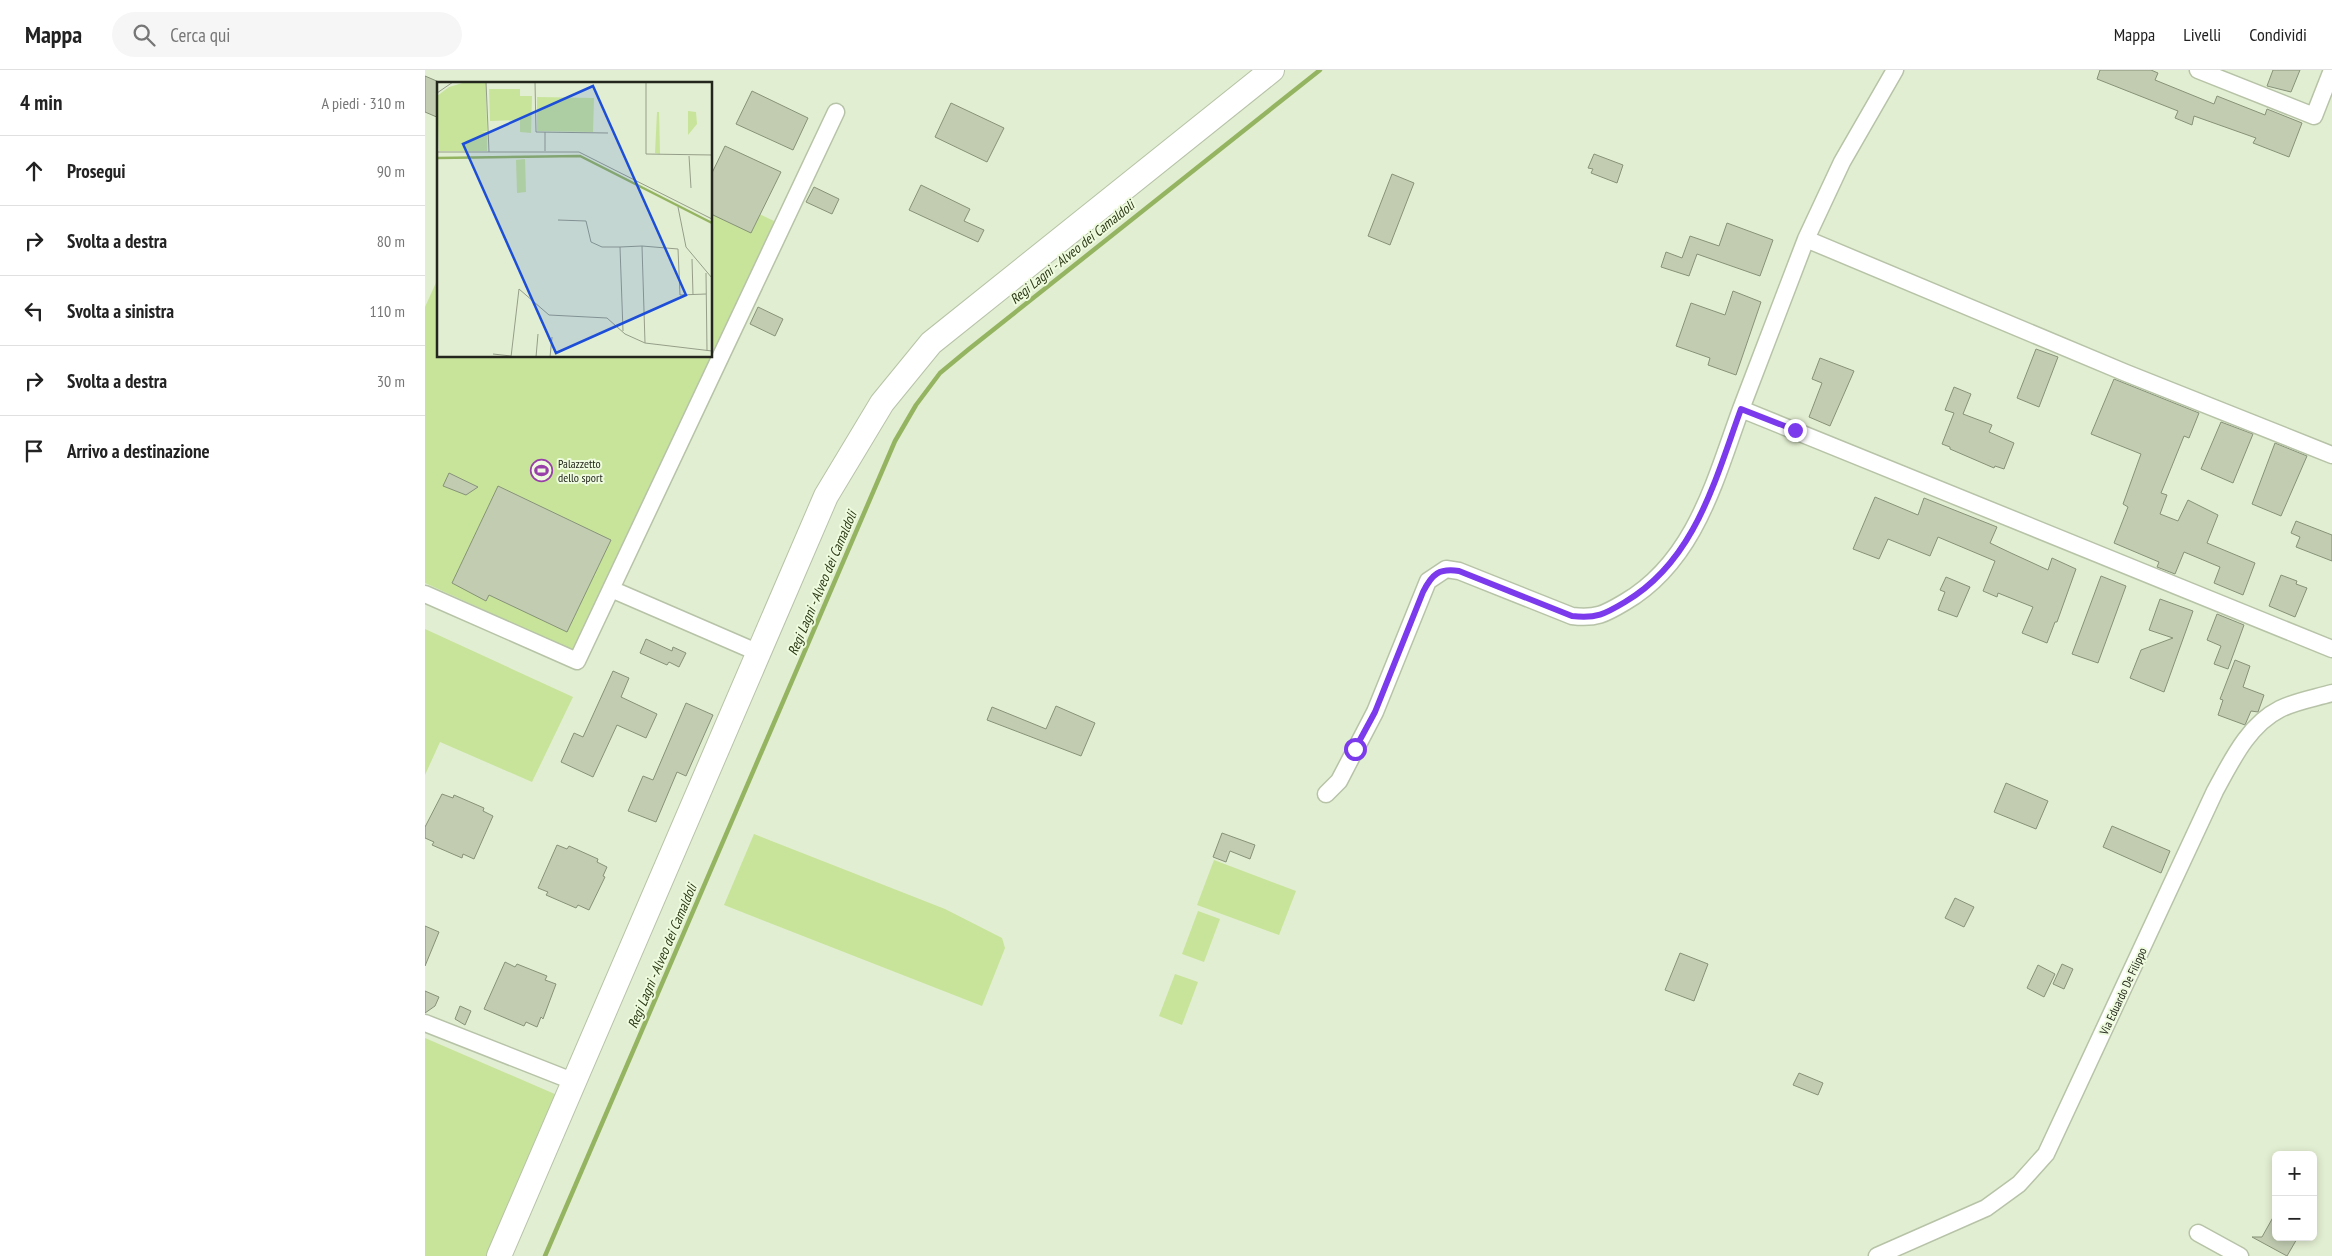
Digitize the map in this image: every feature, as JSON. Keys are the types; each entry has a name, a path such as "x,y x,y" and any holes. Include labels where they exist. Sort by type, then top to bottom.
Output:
{"street":[{"path":"499,1256 826,496 881,403 931,343 1272,70"},
{"path":"1326,794 1339,781 1375,712 1423,592 1432,577 1446,569 1459,571 1572,616 1587,618 1602,616 1637,595 1662,574 1681,551 1710,492 1806,239 1842,162 1895,70"},
{"path":"2198,70 2314,116 2332,70"},
{"path":"425,594 577,661 835,112"},
{"path":"1806,239 2126,373 2332,455"},
{"path":"1741,409 2332,650"},
{"path":"611,589 759,653"},
{"name":"Via Eduardo De Filippo","path":"1877,1256 1986,1208 2019,1184 2045,1154 2215,791 2239,748 2259,724 2278,710 2332,693"},
{"path":"425,1023 575,1082"},
{"path":"2199,1233 2240,1256"}],"green space":[{"name":"Palazzetto dello sport","path":"713,192 776,222 713,356"},
{"name":"Palazzetto dello sport","path":"437,280 437,358 712,358 574,651 425,583 425,307"},
{"path":"425,629 573,697 532,782 440,742 425,775"},
{"path":"754,834 945,909 1002,938 1005,948 982,1006 724,905"},
{"path":"1214,860 1296,891 1279,935 1197,905"},
{"path":"1198,911 1220,919 1204,962 1182,954"},
{"path":"1175,974 1198,982 1182,1025 1159,1016"},
{"path":"425,1038 557,1095 486,1256 425,1256"}],"building":[{"path":"2100,70 2151,70 2158,73 2155,80 2214,104 2217,96 2265,115 2267,109 2302,123 2289,157 2253,143 2256,138 2194,116 2192,125 2175,118 2178,111 2097,79"},
{"path":"2273,70 2300,70 2291,92 2267,86"},
{"path":"425,76 439,82 437,82 437,117 425,112"},
{"path":"752,91 808,118 793,150 736,124"},
{"path":"951,103 1004,128 987,162 935,137"},
{"path":"725,146 781,172 751,233 713,215 713,171"},
{"path":"1594,154 1623,165 1617,183 1591,173 1593,169 1588,168"},
{"path":"1392,174 1414,183 1390,245 1368,236"},
{"path":"921,185 970,209 964,221 984,230 978,242 909,210"},
{"path":"814,187 839,199 832,214 806,202"},
{"path":"1727,223 1773,240 1760,276 1697,254 1689,276 1661,267 1666,252 1682,258 1690,236 1719,246"},
{"path":"1733,291 1761,302 1736,375 1708,365 1710,358 1676,346 1691,303 1725,315"},
{"path":"758,307 783,319 775,336 750,324"},
{"path":"2036,349 2058,357 2039,407 2017,398"},
{"path":"1820,358 1854,371 1830,426 1809,417 1822,383 1812,379"},
{"path":"2114,379 2199,413 2189,438 2184,436 2161,493 2167,495 2160,514 2178,521 2188,500 2218,515 2207,543 2255,563 2243,595 2214,583 2220,567 2184,552 2175,574 2157,567 2159,562 2114,543 2128,507 2123,504 2141,454 2091,434"},
{"path":"1954,387 1971,394 1963,414 1992,425 1989,432 2014,443 2004,469 1995,466 1994,468 1942,444 1954,413 1945,410"},
{"path":"2221,422 2253,434 2233,483 2201,469"},
{"path":"2275,443 2307,456 2281,516 2252,504"},
{"path":"449,473 478,487 466,495 443,486"},
{"path":"498,486 611,540 567,632 489,595 486,601 452,583"},
{"path":"1875,497 1918,515 1924,498 1997,527 1990,543 2011,553 2048,570 2052,558 2076,569 2057,622 2055,622 2047,643 2022,633 2033,607 1998,593 1997,597 1983,591 1995,561 1938,537 1930,556 1888,539 1879,559 1853,549"},
{"path":"2296,521 2332,535 2332,561 2296,547 2300,537 2291,533"},
{"path":"2281,575 2297,581 2296,584 2307,588 2295,617 2269,606"},
{"path":"2101,576 2126,586 2098,663 2072,654"},
{"path":"1946,577 1970,587 1957,617 1938,610 1945,592 1940,590"},
{"path":"2160,599 2193,611 2164,692 2130,678 2141,650 2173,638 2149,630"},
{"path":"2217,614 2244,625 2228,669 2214,664 2221,646 2207,640"},
{"path":"646,639 672,651 673,647 686,653 679,667 669,662 667,665 640,653"},
{"path":"2235,660 2250,666 2243,687 2264,695 2258,712 2251,711 2245,725 2218,715 2223,700 2220,699"},
{"path":"613,671 629,678 621,697 657,714 646,738 617,725 593,777 561,762 574,733 583,737"},
{"path":"686,703 713,715 686,776 677,772 656,822 628,811 643,776 653,780"},
{"path":"1056,706 1095,723 1081,756 987,720 992,707 1046,729"},
{"path":"2006,783 2048,801 2036,829 1994,812"},
{"path":"442,794 453,798 454,795 484,808 483,811 493,816 474,859 463,854 462,858 432,845 434,842 425,838 425,827"},
{"path":"2112,826 2170,851 2161,873 2103,847"},
{"path":"1222,833 1255,845 1250,859 1230,851 1226,862 1213,857"},
{"path":"557,845 567,849 569,846 598,859 597,862 607,867 603,876 605,877 589,910 578,905 576,908 546,895 548,892 538,888"},
{"path":"1955,898 1974,907 1964,927 1945,918"},
{"path":"425,926 439,932 425,966"},
{"path":"1680,953 1708,964 1694,1001 1665,990"},
{"path":"505,962 515,967 517,964 547,976 545,980 556,984 543,1019 541,1017 537,1027 526,1022 524,1026 484,1009"},
{"path":"2062,964 2073,969 2064,989 2053,984"},
{"path":"2038,965 2055,974 2044,997 2027,988"},
{"path":"425,991 439,997 435,1006 425,1013"},
{"path":"460,1006 471,1011 465,1025 455,1019"},
{"path":"1799,1073 1823,1083 1818,1095 1793,1085"},
{"path":"2272,1219 2272,1241 2296,1241 2287,1256 2252,1237 2262,1237"}],"waterway":[{"name":"Regi Lagni - Alveo dei Camaldoli","path":"545,1256 895,441 916,405 940,373 1320,70"}],"place":[{"name":"Palazzetto dello sport","path":"542,470"}],"route":[{"path":"1355,749 1375,712 1428,581 1437,573 1446,569 1459,571 1572,616 1587,618 1602,616 1637,595 1662,574 1681,551 1696,524 1710,492 1741,409 1795,430"}]}
